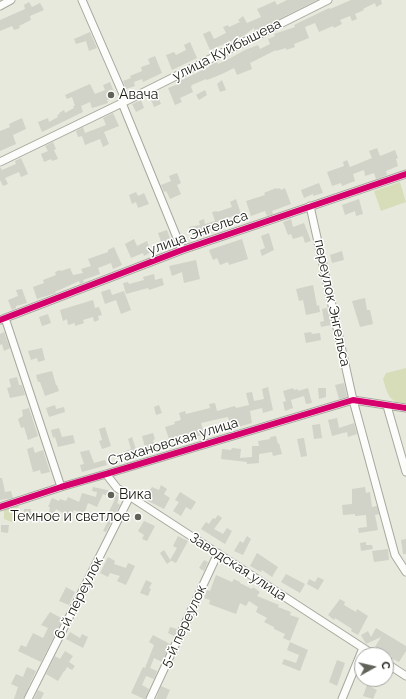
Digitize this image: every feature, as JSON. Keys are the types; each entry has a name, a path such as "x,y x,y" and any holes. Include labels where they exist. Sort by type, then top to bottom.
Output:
{"street":[{"path":"0,6 11,0"},
{"path":"82,0 124,102"},
{"name":"улица Куйбышева","path":"0,162 328,0"},
{"name":"улица Энгельса","path":"124,102 182,250"},
{"name":"улица Энгельса","path":"3,319 182,250 406,174"},
{"name":"переулок Энгельса","path":"310,206 354,400"},
{"path":"3,319 61,486"},
{"path":"405,572 395,555 354,400 406,408"},
{"name":"Стахановская улица","path":"0,507 61,486 354,400"},
{"path":"387,406 406,472"},
{"name":"Заводская улица","path":"106,474 113,484 130,496 361,647"},
{"name":"6-й переулок","path":"28,699 130,496"},
{"name":"5-й переулок","path":"150,699 218,553"},
{"path":"394,668 406,676"},
{"path":"342,699 354,670"}],"green space":[{"path":"400,182 406,202 381,211 374,191"},
{"path":"406,368 406,404 396,402 392,399 383,379 386,373"},
{"path":"19,505 14,523 4,519 4,510"}],"building":[{"path":"287,0 317,0 255,31 254,28 243,36 210,50 203,34 210,31 214,39 226,33 223,27 228,25 229,27 240,22 238,20 243,16 247,23 261,17 257,9 275,1 277,5"},
{"path":"351,0 381,0 382,4 376,7 375,3 363,9 364,10 355,14 357,19 352,21 350,16 340,20 342,24 334,28 333,26 319,32 315,23 305,27 309,38 294,44 295,47 286,50 286,48 276,50 250,63 252,69 237,75 234,68 192,85 191,87 193,92 180,98 182,102 175,105 168,88 181,83 180,81 217,62 218,64 245,50 258,45 260,49 270,44 268,39 275,36 274,34 295,27 294,25 329,8 330,9"},
{"path":"29,2 32,7 40,3 44,10 30,16 31,20 19,26 20,28 14,30 12,26 0,31 0,20 25,9 24,5"},
{"path":"90,32 97,48 89,51 86,41 76,44 74,39"},
{"path":"190,42 197,58 172,70 166,55 174,52 176,55 186,50 184,45"},
{"path":"155,56 162,73 143,82 142,79 134,82 135,86 126,89 123,81 142,71 141,67 150,64 148,59"},
{"path":"222,80 226,90 220,92 217,84"},
{"path":"110,82 116,97 107,100 108,103 92,108 90,102 81,106 83,112 42,132 38,122 48,118 49,122 58,117 57,115 64,110 65,113 74,108 73,106 75,106 72,97 67,99 65,95 90,84 95,94 105,90 103,85"},
{"path":"205,90 207,95 199,100 196,95"},
{"path":"157,94 161,104 154,107 150,97"},
{"path":"141,100 144,108 136,112 132,104"},
{"path":"113,113 119,126 104,132 109,144 103,147 100,139 85,145 82,136 78,137 76,131 83,127 85,133 106,125 103,118"},
{"path":"22,118 26,129 13,135 16,144 0,151 0,131 10,127 9,124"},
{"path":"53,142 56,149 54,150 58,159 52,161 51,159 44,162 41,154 48,151 45,146"},
{"path":"377,148 380,156 395,150 398,158 396,159 398,166 386,171 387,175 376,179 374,173 365,176 364,170 353,174 355,181 342,186 341,183 332,186 327,172 344,166 343,162 347,160 350,167 372,158 369,151"},
{"path":"21,158 28,174 21,177 19,172 5,178 8,184 3,186 0,180 0,167 2,170 16,164 15,161"},
{"path":"177,173 181,183 177,185 181,194 170,199 166,191 164,192 161,185 171,181 169,176"},
{"path":"319,183 323,193 313,196 313,194 304,198 301,190"},
{"path":"280,188 281,190 285,188 291,204 272,211 273,214 267,216 265,211 251,216 246,201 265,195 264,193"},
{"path":"136,192 138,196 144,193 149,204 138,208 136,202 132,204 129,195"},
{"path":"236,199 242,217 234,220 233,216 220,221 222,226 206,231 207,234 191,236 189,227 200,225 199,221 204,219 205,224 215,221 212,212 217,212 232,207 230,202"},
{"path":"359,199 363,214 356,216 355,211 345,215 342,205"},
{"path":"291,219 293,227 304,223 311,241 305,243 303,236 293,239 291,234 288,235 283,222"},
{"path":"167,230 173,247 164,250 158,233"},
{"path":"269,233 274,250 262,256 260,250 265,248 261,236"},
{"path":"134,239 137,246 147,241 151,252 144,256 143,253 131,258 125,244"},
{"path":"242,239 248,259 229,265 228,262 220,265 217,258 213,260 209,250"},
{"path":"114,247 122,265 113,269 111,263 98,268 100,274 83,280 84,282 80,284 79,281 55,292 56,293 37,299 33,287 44,283 43,280 56,275 55,272 70,268 73,275 83,273 81,269 91,266 88,259 108,252 108,250"},
{"path":"342,251 344,260 332,263 330,255"},
{"path":"196,260 200,279 184,283 182,272 172,276 169,266"},
{"path":"154,274 155,280 162,278 164,285 149,290 148,288 126,294 123,283 128,282 129,284 144,280 143,277"},
{"path":"313,285 317,306 319,305 320,312 306,315 303,300 299,301 296,289"},
{"path":"22,289 27,303 16,306 16,308 12,310 8,300 18,296 16,290"},
{"path":"110,289 112,295 124,291 131,310 121,314 116,300 105,304 101,292"},
{"path":"365,298 367,310 370,310 373,324 360,327 352,301"},
{"path":"93,300 95,308 99,307 102,315 98,316 99,320 94,322 93,317 83,320 84,323 75,326 75,323 68,325 67,319 63,321 60,310"},
{"path":"327,308 331,325 321,327 320,322 324,321 322,309"},
{"path":"48,314 51,323 42,326 39,317"},
{"path":"4,332 10,348 4,351 2,344 0,345 0,334"},
{"path":"311,332 312,334 320,333 321,340 306,343 304,333"},
{"path":"42,348 45,360 38,362 37,358 31,360 28,351"},
{"path":"52,371 59,391 45,396 36,375"},
{"path":"17,377 19,385 22,385 25,395 10,398 7,388 11,387 9,379"},
{"path":"344,383 347,397 339,399 335,385"},
{"path":"268,387 273,410 263,413 262,408 250,411 252,423 231,429 228,417 201,423 204,434 188,441 187,437 170,442 165,427 175,424 174,422 181,420 179,413 185,411 186,414 210,408 209,404 215,403 217,411 235,406 236,408 249,405 246,393 252,392 254,401 264,399 262,389"},
{"path":"293,388 294,390 298,389 298,391 308,388 312,403 306,404 304,396 291,400 293,408 285,411 283,402 286,401 283,391"},
{"path":"318,388 326,388 326,397 319,399"},
{"path":"55,405 56,409 64,407 65,412 49,417 46,408"},
{"path":"159,405 162,413 156,415 154,407"},
{"path":"29,408 38,436 28,440 24,427 21,428 18,419 23,416 22,410"},
{"path":"337,418 339,428 354,423 357,434 348,437 347,432 332,436 328,420"},
{"path":"320,424 322,438 314,439 312,425"},
{"path":"105,427 111,446 102,449 99,441 102,440 99,429"},
{"path":"59,428 62,437 73,435 75,443 58,447 51,430"},
{"path":"153,433 155,448 146,451 142,436"},
{"path":"276,436 282,454 273,456 272,452 259,454 259,463 247,464 247,462 221,459 222,449 231,450 232,448 241,449 240,458 252,457 252,446 259,446 258,441 270,439 270,437"},
{"path":"132,437 138,455 125,459 123,452 131,449 128,439"},
{"path":"304,438 307,456 301,457 297,439"},
{"path":"33,447 35,453 43,450 50,472 41,474 40,470 33,472 27,449"},
{"path":"89,450 94,463 105,460 107,465 82,472 80,465 84,464 80,452"},
{"path":"0,478 2,478 5,492 11,491 13,498 0,500"},
{"path":"161,485 167,489 164,494 170,498 164,509 144,499 152,487 159,490"},
{"path":"93,487 107,490 120,496 117,503 120,505 106,532 103,531 108,521 105,520 115,499 103,494 97,507 88,503 84,514 74,510 72,513 69,512 67,515 56,509 54,514 49,512 50,507 48,507 52,498 59,501 60,499 66,501 68,497 79,502 82,493 96,497 97,492 92,491"},
{"path":"365,487 366,493 370,492 372,507 377,506 379,514 375,515 378,530 359,533 358,528 367,527 366,515 343,515 342,505 352,504 352,489"},
{"path":"180,492 196,502 191,510 186,507 181,516 173,511 179,502 175,500"},
{"path":"24,509 31,509 31,513 36,513 36,520 24,519"},
{"path":"218,515 222,518 214,529 223,534 227,528 232,531 225,544 201,529 206,522 209,524 213,518 215,519"},
{"path":"144,521 155,526 147,541 142,539 144,535 138,531"},
{"path":"1,525 9,525 8,533 1,532"},
{"path":"178,536 188,541 176,563 170,560 177,548 173,546"},
{"path":"247,536 251,539 243,555 234,551 240,541 243,543"},
{"path":"406,539 406,554 403,554 401,540"},
{"path":"366,542 366,545 372,545 373,549 361,551 360,543"},
{"path":"388,549 389,560 374,562 372,551"},
{"path":"164,550 171,561 167,564 160,553"},
{"path":"257,553 278,567 272,577 262,570 261,572 250,566"},
{"path":"108,557 115,561 114,564 126,568 128,563 135,566 126,585 117,581 120,576 110,573 108,577 100,573"},
{"path":"204,560 208,562 204,571 199,568"},
{"path":"286,574 305,584 300,593 281,582"},
{"path":"216,575 232,582 234,579 252,589 253,587 260,592 257,596 279,605 278,607 291,612 290,615 299,618 290,641 283,638 285,634 264,622 267,618 256,612 258,607 249,601 246,606 240,603 236,614 209,604 210,600 204,598 207,590 210,591"},
{"path":"318,577 324,580 318,590 307,584 309,579 315,582"},
{"path":"146,580 152,583 149,588 151,589 148,596 140,593"},
{"path":"66,587 75,592 69,605 59,601"},
{"path":"340,599 345,602 344,605 356,612 357,609 368,616 358,635 351,631 352,629 335,618 334,620 328,615"},
{"path":"50,612 63,619 41,662 18,651 21,645 26,647 33,633 43,638 48,628 41,625"},
{"path":"170,627 177,629 174,636 168,633"},
{"path":"376,628 406,646 406,651 399,662 394,660 394,647 375,647 381,637 366,644 361,635 368,631 371,637"},
{"path":"70,632 80,638 82,634 88,637 83,648 66,639"},
{"path":"153,635 170,644 162,662 154,658 150,668 157,671 154,679 146,676 142,685 149,689 144,699 131,693 143,667 145,668 154,645 149,642"},
{"path":"290,642 308,650 300,671 282,664 284,659 296,663 299,655 287,650"},
{"path":"65,651 73,656 69,662 75,666 72,670 67,667 58,681 46,674 55,656 60,659"},
{"path":"337,660 345,663 337,686 329,682"},
{"path":"27,667 36,671 23,699 14,699 18,687 11,684 16,674 23,677"},
{"path":"161,686 170,690 166,699 156,699"},
{"path":"366,687 371,687 377,690 373,699 363,696"},
{"path":"38,690 44,693 41,699 34,699"}],"cycle path":[{"path":"0,320 182,250 406,174"},
{"path":"0,507 61,487 353,400 406,408"}],"place":[{"name":"Авача","path":"111,95"},
{"name":"Вика","path":"111,495"},
{"name":"Темное и светлое","path":"138,517"}]}
